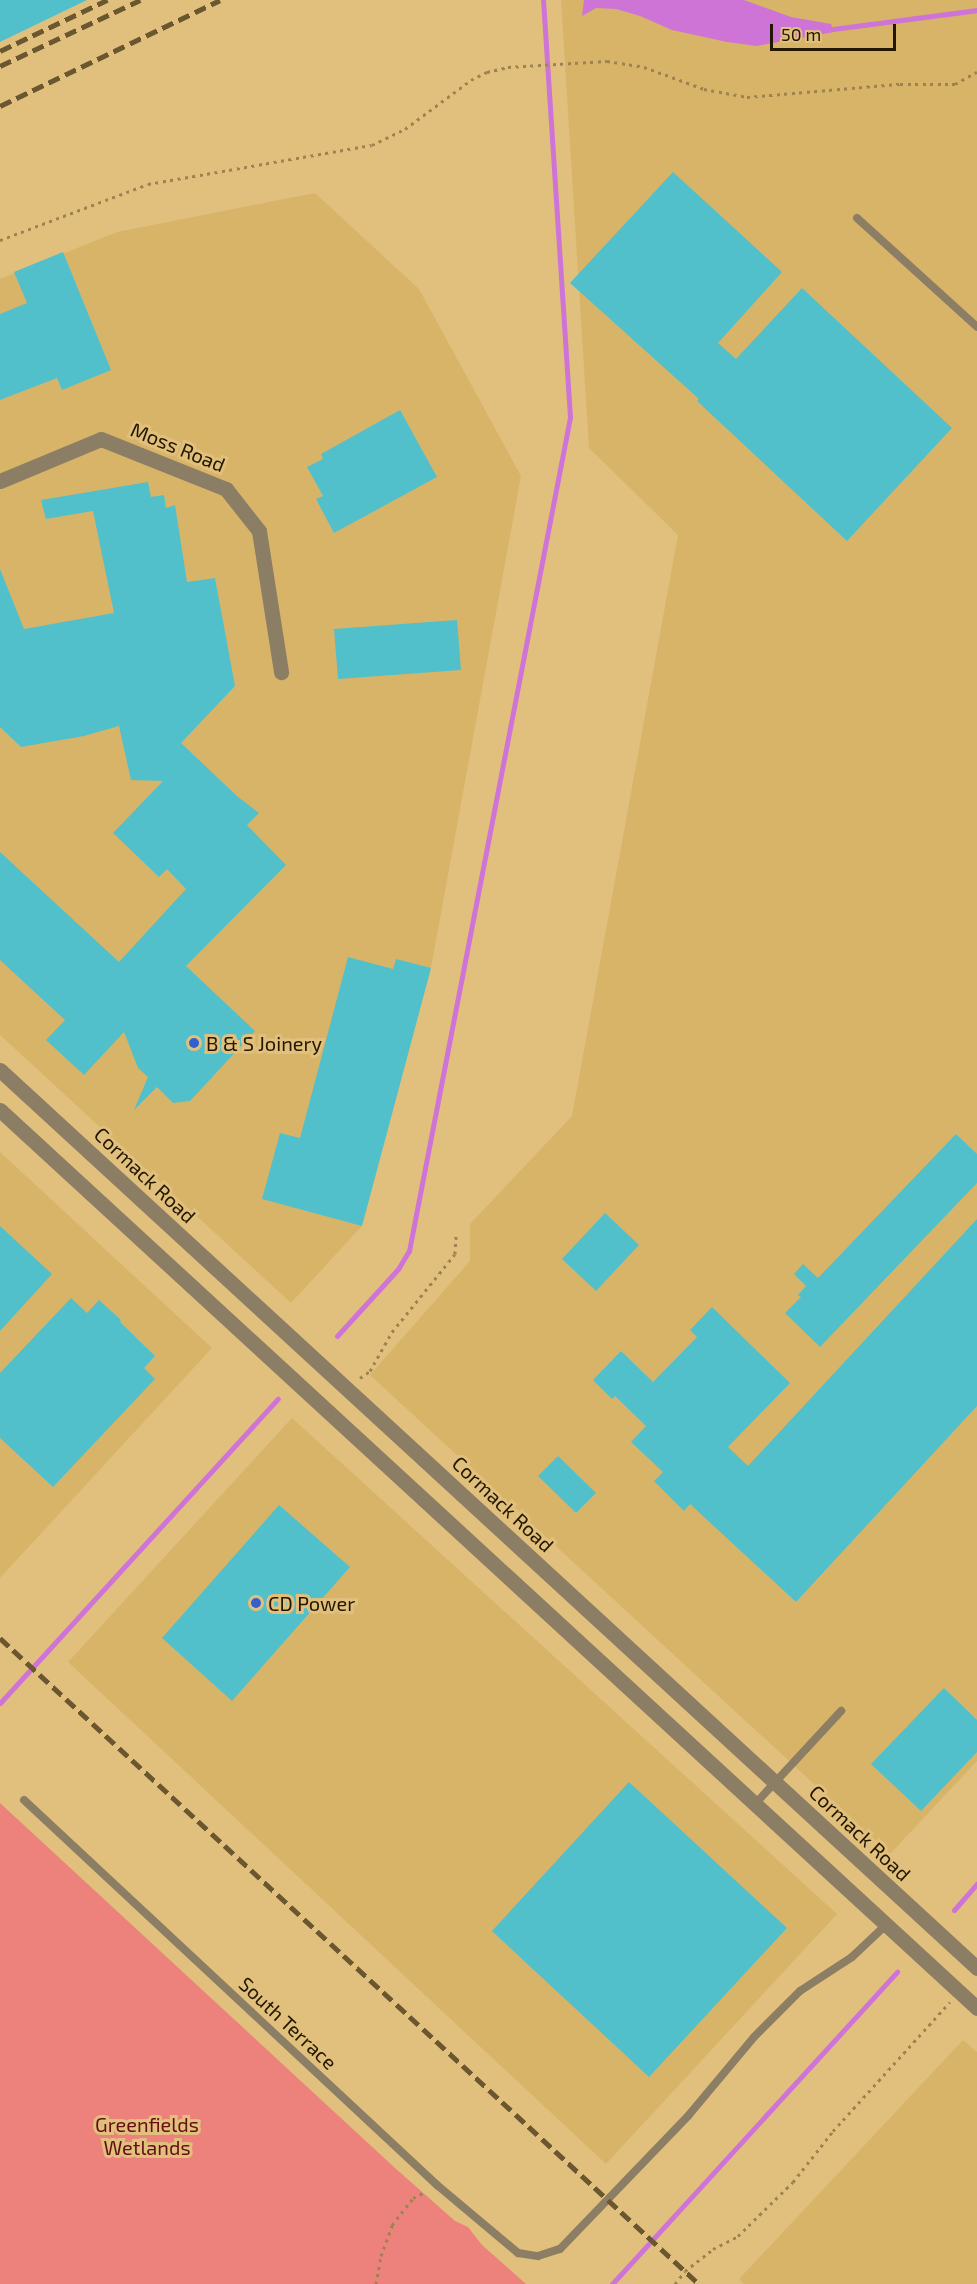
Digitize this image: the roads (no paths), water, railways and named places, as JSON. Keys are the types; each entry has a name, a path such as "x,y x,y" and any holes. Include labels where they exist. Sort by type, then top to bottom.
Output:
{"street":[{"name":"Moss Road","path":"0,481 101,439 226,489 259,531 281,672"},
{"name":"Cormack Road","path":"0,1070 977,1968"},
{"path":"0,1110 977,2008"}],"lane":[{"path":"857,218 977,327"},
{"path":"755,1804 841,1711"},
{"name":"South Terrace","path":"24,1800 437,2185 518,2253 538,2256 560,2249 580,2231 688,2116 754,2037 800,1991 852,1957 886,1925"}],"waterway":[{"path":"337,1336 398,1269 409,1251 570,417 543,0"},
{"path":"833,29 977,10"},
{"path":"0,1703 278,1399"},
{"path":"954,1910 977,1884"},
{"path":"612,2284 897,1972"}],"railway":[{"path":"0,51 107,0"},
{"path":"0,66 140,0"},
{"path":"0,106 220,0"},
{"path":"0,1638 699,2284"}],"place":[{"name":"B & S Joinery","path":"194,1043"},
{"name":"CD Power","path":"256,1603"}],"park label":[{"name":"Greenfields Wetlands","path":"147,2136"}]}
